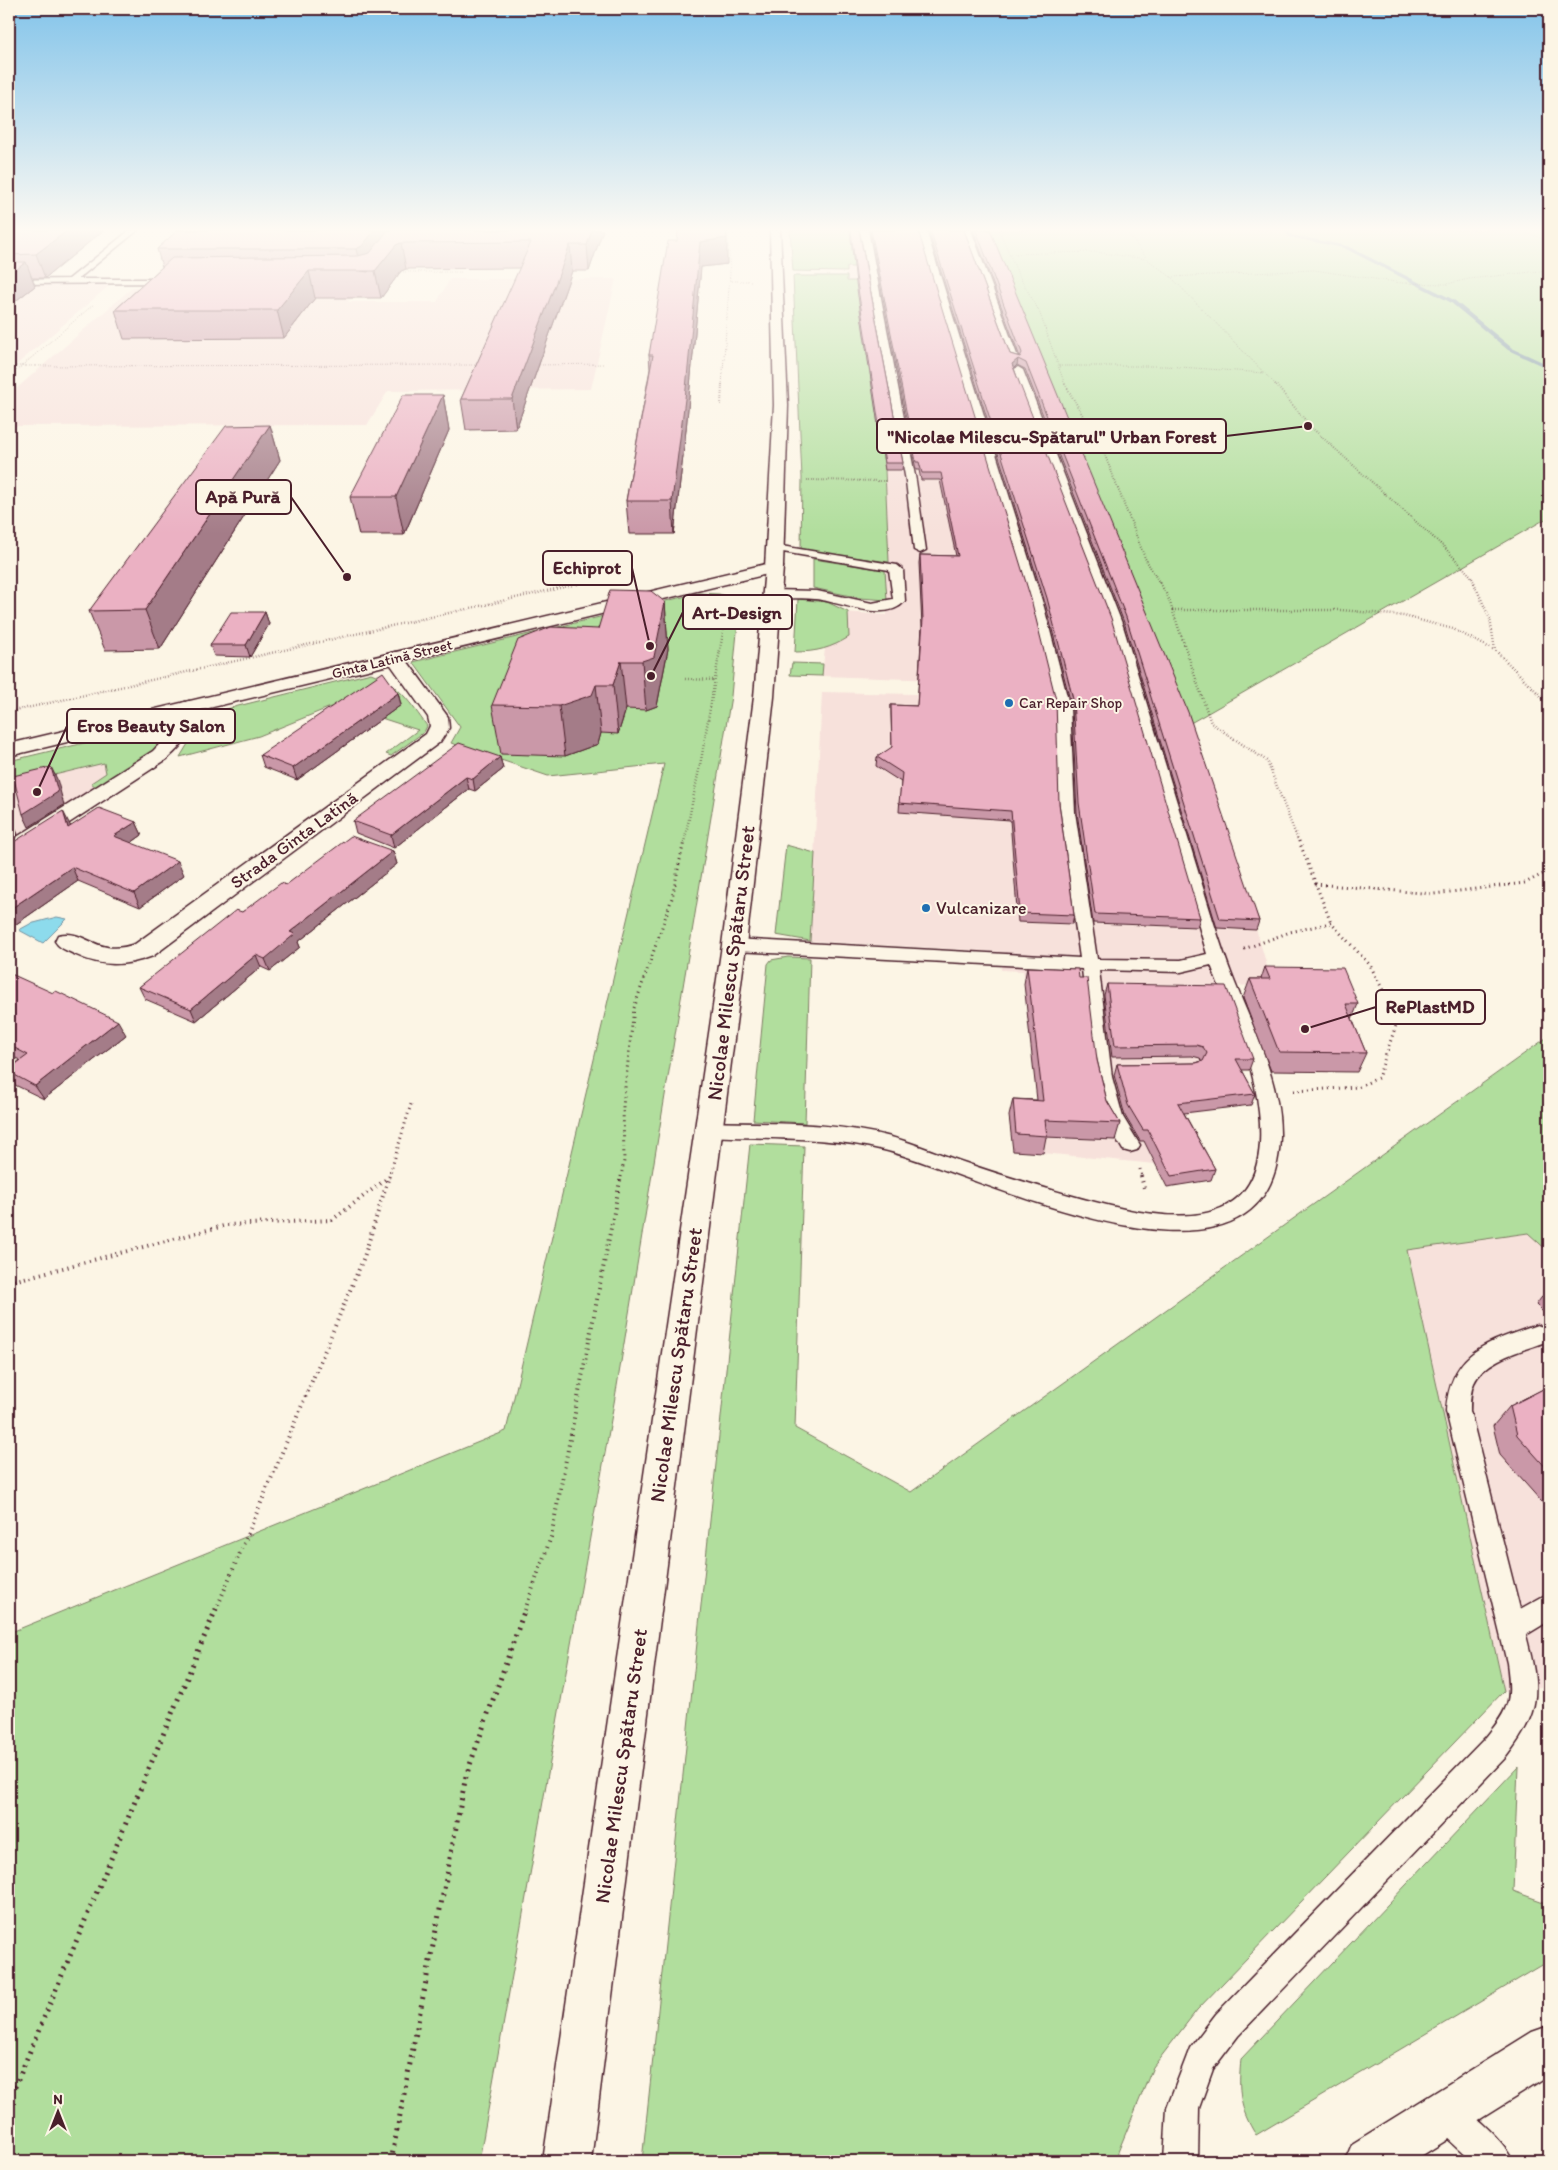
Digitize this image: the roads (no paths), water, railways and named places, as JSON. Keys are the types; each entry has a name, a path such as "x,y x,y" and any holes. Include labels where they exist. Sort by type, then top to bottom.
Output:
{"main road":[{"name":"Nicolae Milescu Spătaru Street","path":"567,2161 734,945 764,697 774,570 781,405 778,331"},
{"name":"Ginta Latină Street","path":"9,750 774,570"},
{"name":"Strada Ginta Latină","path":"66,941 104,957 124,958 144,950 433,738 439,731 440,723 438,717 395,658"},
{"path":"9,852 160,755 174,742 186,724 189,707"},
{"path":"1368,2161 1549,2049"}],"lane":[{"path":"883,331 911,481 920,550"},
{"path":"953,331 1038,607 1064,708 1068,812 1090,966 1111,1066 1114,1118 1130,1145"},
{"path":"709,1129 834,1136 882,1142 1028,1192 1103,1213 1145,1222 1178,1225 1223,1217 1244,1205 1256,1192 1264,1178 1270,1140 1270,1107 1263,1078 1217,958 1116,624 1005,331"},
{"path":"893,567 897,570 899,601 888,607 857,605 812,595 774,570 893,567"},
{"path":"734,945 1090,966 1181,966 1217,958"},
{"path":"1181,2161 1183,2108 1201,2059 1222,2032 1496,1747 1515,1724 1522,1707 1525,1690 1458,1411 1458,1398 1460,1384 1468,1370 1478,1361 1537,1335"},
{"path":"1511,1629 1549,1606"},
{"path":"1445,2113 1496,2161"}],"water":[{"path":"57,917 67,919 43,943 19,930 30,924"}],"waterway":[{"path":"1489,331 1510,349 1549,367"}],"place":[{"name":"\"Nicolae Milescu-Spătarul\" Urban Forest","path":"1308,426"},
{"name":"Apă Pură","path":"347,577"},
{"name":"Echiprot","path":"650,646"},
{"name":"Art-Design","path":"651,676"},
{"name":"Car Repair Shop","path":"1009,703"},
{"name":"Eros Beauty Salon","path":"37,792"},
{"name":"Vulcanizare","path":"926,908"},
{"name":"RePlastMD","path":"1305,1029"}]}
